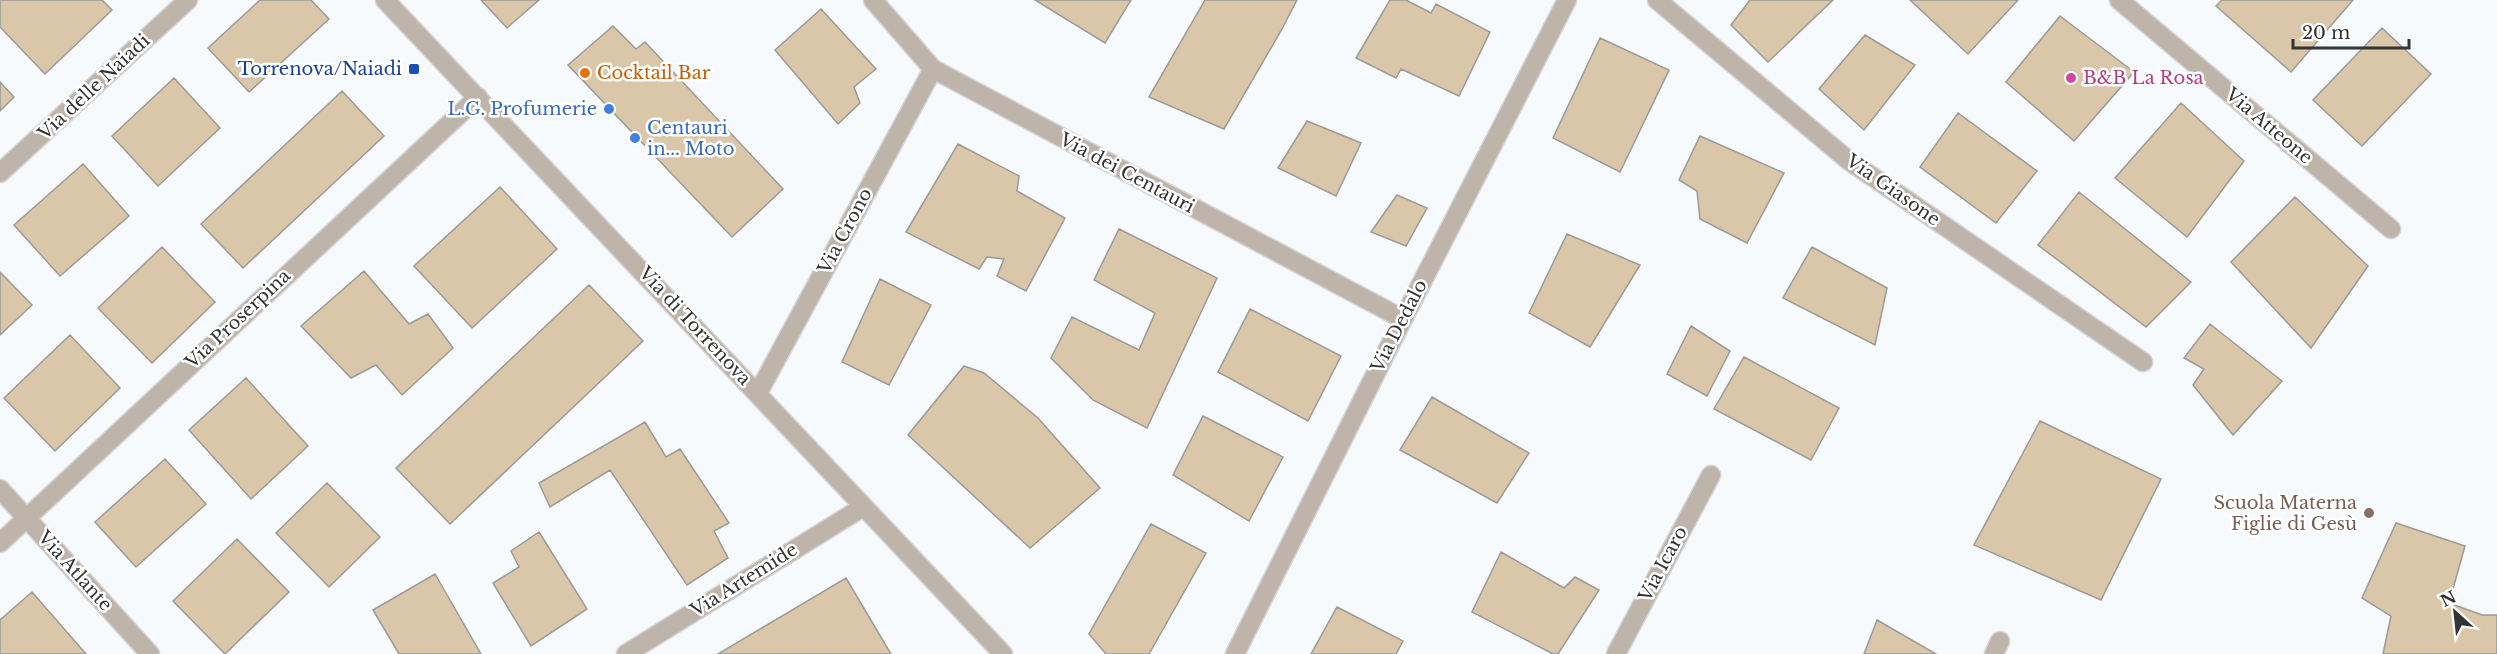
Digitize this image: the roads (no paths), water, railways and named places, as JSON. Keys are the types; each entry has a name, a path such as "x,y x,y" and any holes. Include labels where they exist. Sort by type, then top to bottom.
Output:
{"street":[{"name":"Via delle Naiadi","path":"0,173 188,0"},
{"name":"Via di Torrenova","path":"385,0 1003,654"},
{"name":"Via dei Centauri","path":"873,0 933,69 1403,319"},
{"name":"Via Dedalo","path":"1235,654 1403,319 1567,0"},
{"name":"Via Giasone","path":"1658,0 1848,160 2143,362"},
{"name":"Via Atteone","path":"2119,0 2391,229"},
{"name":"Via Crono","path":"758,393 933,69"},
{"name":"Via Proserpina","path":"0,543 478,97"},
{"name":"Via Icaro","path":"1616,654 1711,475"},
{"name":"Via Atlante","path":"0,489 27,516 150,654"},
{"name":"Via Artemide","path":"626,654 863,507"}],"place":[{"name":"Torrenova/Naiadi","path":"414,69"},
{"name":"Cocktail Bar","path":"585,73"},
{"name":"B&B La Rosa","path":"2071,78"},
{"name":"L.G. Profumerie","path":"609,109"},
{"name":"Centauri in... Moto","path":"635,138"},
{"name":"Scuola Materna Figlie di Gesù","path":"2369,513"}]}
